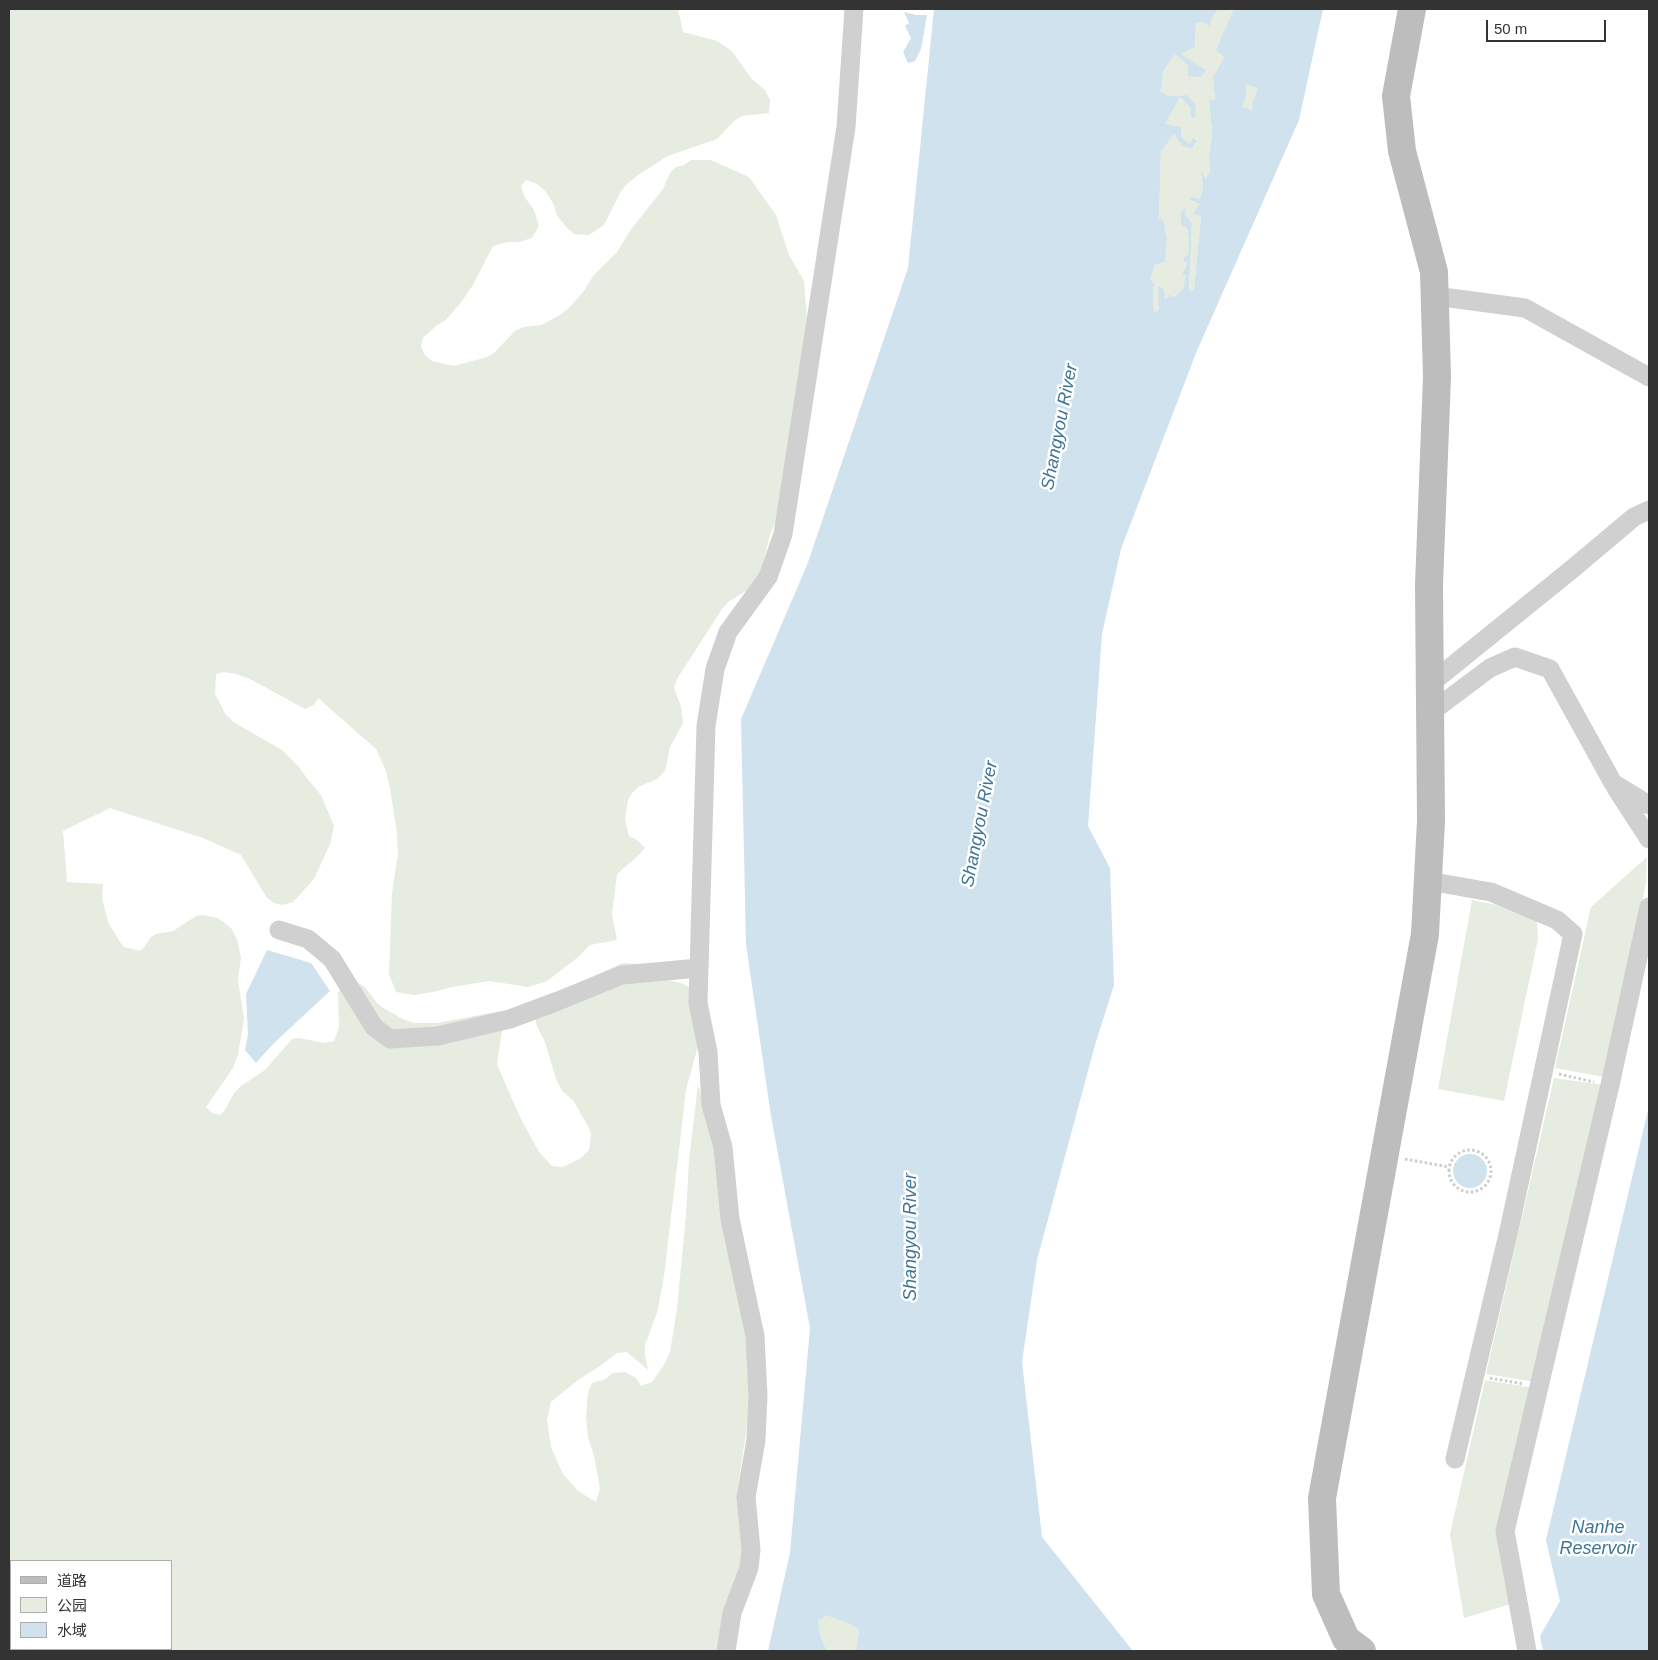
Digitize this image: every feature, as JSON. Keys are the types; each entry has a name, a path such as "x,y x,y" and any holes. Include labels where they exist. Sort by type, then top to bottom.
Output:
{"street":[{"path":"726,1651 732,1613 749,1568 751,1550 746,1497 756,1440 758,1396 755,1336 730,1219 723,1147 711,1105 708,1052 698,1003 706,726 715,669 728,632 768,577 783,534 846,127 854,9"},
{"path":"1362,1651 1346,1639 1326,1594 1322,1498 1425,934 1431,821 1429,585 1437,378 1434,272 1402,151 1396,96 1412,9"},
{"path":"1435,296 1526,308 1649,376"},
{"path":"1430,684 1634,518 1649,510"},
{"path":"1430,713 1490,668 1515,657 1550,669 1613,783 1649,839"},
{"path":"1613,783 1649,805"},
{"path":"1428,881 1492,892 1558,920 1573,934 1509,1230 1455,1459"},
{"path":"1527,1651 1505,1531 1610,1085 1649,907"},
{"path":"279,930 308,939 332,958 374,1027 390,1039 438,1036 510,1018 622,975 699,968"}],"path":[{"path":"1544,1071 1610,1085"},
{"path":"1469,1150 1476,1150 1487,1158 1492,1171 1487,1184 1482,1189 1469,1193 1456,1187 1449,1175 1449,1168 1451,1161 1456,1155 1469,1150"},
{"path":"1384,1155 1449,1168"},
{"path":"1475,1375 1539,1387"}],"green space":[{"path":"9,9 678,9 683,32 717,41 732,51 751,78 765,90 770,100 769,113 742,116 734,121 717,139 668,156 638,175 620,193 604,225 589,235 574,234 556,214 554,205 546,192 537,184 526,180 521,186 524,196 534,210 539,226 532,238 493,246 473,285 462,301 446,320 437,325 423,338 421,347 425,355 432,361 454,366 487,357 494,353 515,331 523,327 541,325 560,315 569,308 594,275 617,252 632,228 663,189 670,173 676,167 684,165 691,160 711,160 749,177 776,215 789,255 804,281 807,319 777,519 770,535 761,571 751,588 728,602 722,609 677,679 674,688 681,707 683,723 670,747 665,771 657,779 638,787 628,800 625,819 629,836 637,840 645,848 617,874 612,915 617,940 590,945 577,958 547,981 528,987 489,981 415,995 396,992 389,974 392,893 398,854 397,833 386,771 376,749 318,698 314,705 305,709 252,680 236,674 224,672 216,674 215,694 226,715 235,723 282,750 299,767 321,795 334,826 330,844 314,879 293,902 282,905 274,903 267,898 241,855 203,838 110,808 63,831 67,882 103,884 102,899 109,924 124,947 140,951 150,938 156,934 173,931 196,916 203,915 218,918 231,928 237,939 241,957 238,980 244,1019 238,1055 233,1068 206,1107 212,1113 220,1115 225,1110 234,1093 265,1070 292,1039 299,1038 325,1043 334,1041 339,1027 338,992 352,979 365,987 377,1003 385,1009 414,1023 437,1023 501,1011 502,1031 497,1064 520,1117 539,1152 552,1166 563,1167 581,1158 589,1150 591,1135 573,1100 563,1092 556,1079 545,1042 536,1024 536,1017 565,989 623,963 637,964 655,977 681,983 691,988 698,1046 686,1090 664,1276 657,1313 645,1345 648,1370 627,1352 617,1353 578,1380 551,1402 547,1420 551,1447 563,1474 578,1491 596,1502 600,1489 594,1456 588,1437 586,1417 588,1392 592,1383 604,1380 613,1373 625,1372 636,1378 641,1386 652,1382 664,1365 670,1352 677,1309 689,1160 698,1084 717,1158 742,1299 753,1412 748,1420 737,1492 742,1556 720,1651 9,1651"},
{"path":"1219,9 1232,9 1224,57 1213,77 1215,100 1209,99 1212,133 1209,156 1210,172 1205,179 1201,174 1203,188 1200,200 1190,197 1190,200 1200,204 1201,216 1194,289 1189,293 1192,223 1185,214 1186,209 1181,212 1181,225 1187,228 1189,241 1188,255 1182,259 1187,264 1182,273 1187,275 1183,289 1154,313 1153,286 1150,279 1155,265 1165,262 1167,239 1164,221 1159,218 1161,152 1174,134 1192,149 1197,142 1190,145 1164,124 1180,97 1192,108 1187,95 1168,96 1158,91 1162,86 1163,71 1175,53 1201,77 1205,70 1181,54 1195,47 1196,23 1204,22","holes":["1192,108 1195,116 1191,116"]},
{"path":"1246,83 1258,88 1253,100 1252,110 1242,107 1246,97"},
{"path":"1647,857 1646,884 1604,1077 1555,1068 1591,907"},
{"path":"1472,900 1531,912 1537,922 1538,939 1504,1101 1438,1089"},
{"path":"1554,1078 1603,1085 1535,1382 1486,1374"},
{"path":"1485,1380 1534,1388 1499,1540 1511,1604 1464,1618 1450,1534"},
{"path":"826,1614 859,1630 856,1651 827,1651 821,1638 818,1621"}],"water":[{"name":"Shangyou River","path":"934,9 1219,9 1214,14 1209,26 1204,22 1196,23 1195,47 1181,54 1206,70 1201,77 1188,76 1188,65 1175,54 1163,71 1162,86 1159,91 1168,96 1187,95 1196,105 1195,117 1191,117 1191,108 1180,97 1165,124 1181,127 1181,137 1190,144 1193,138 1197,141 1192,149 1182,145 1174,134 1161,152 1159,218 1164,221 1167,239 1165,262 1155,265 1150,279 1155,285 1153,287 1154,313 1159,309 1158,286 1164,290 1165,300 1170,295 1174,297 1183,289 1186,275 1182,274 1187,264 1182,259 1188,255 1189,241 1187,228 1181,225 1181,212 1186,208 1185,214 1192,223 1189,292 1194,289 1201,216 1193,214 1200,204 1190,200 1190,197 1200,199 1203,188 1201,172 1206,178 1210,172 1209,156 1212,133 1209,99 1215,100 1213,77 1224,57 1216,50 1233,11 1232,9 1323,9 1299,120 1196,353 1121,549 1102,634 1088,826 1110,868 1114,985 1095,1045 1037,1260 1022,1362 1042,1537 1133,1651 856,1651 859,1630 850,1624 826,1615 818,1621 821,1638 827,1651 768,1651 790,1553 810,1328 771,1116 746,944 741,719 807,565 908,268","holes":["1246,84 1258,88 1253,100 1252,110 1242,107 1246,97"]},
{"path":"904,12 927,15 921,49 915,61 908,63 903,52 911,38 905,26 909,23"},
{"path":"267,950 311,963 330,991 274,1043 256,1063 245,1050 248,1034 246,994"},
{"name":"Nanhe Reservoir","path":"1649,1106 1649,1651 1543,1651 1540,1636 1560,1601 1546,1540"},
{"path":"1470,1154 1477,1155 1482,1159 1486,1164 1486,1178 1482,1183 1477,1187 1470,1188 1463,1187 1458,1183 1454,1178 1453,1171 1454,1164 1458,1159 1463,1155"}]}
